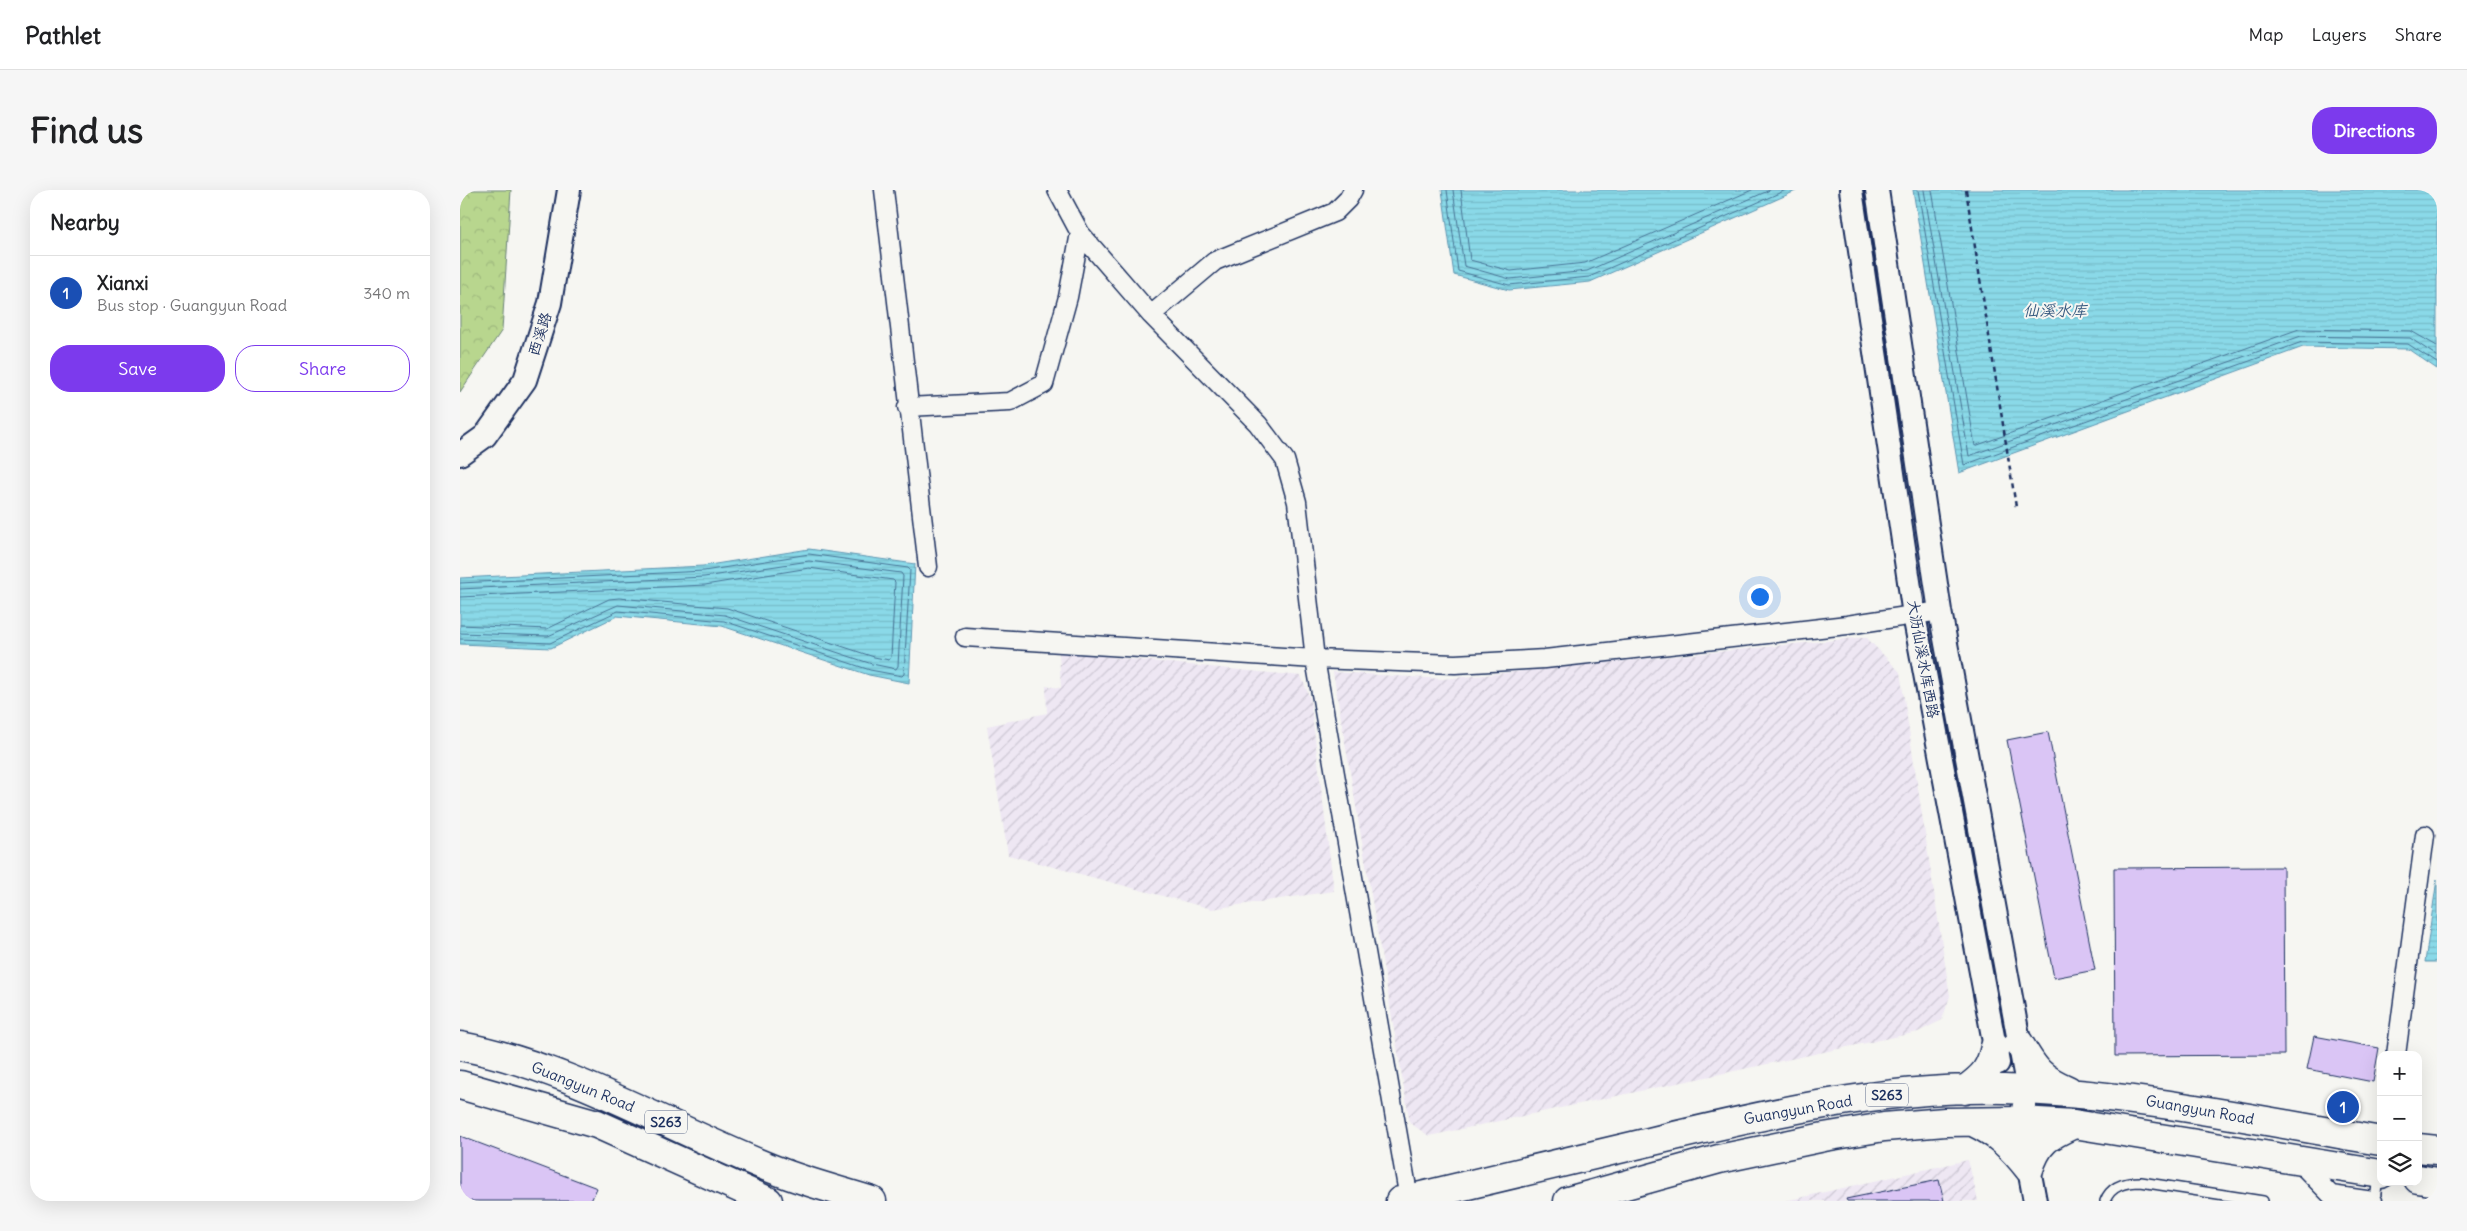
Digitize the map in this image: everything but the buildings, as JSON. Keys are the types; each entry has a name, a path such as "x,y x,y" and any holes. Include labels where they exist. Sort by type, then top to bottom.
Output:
{"main road":[{"path":"1965,1090 1981,1078 2007,1045 2052,1083 2074,1092"},
{"name":"Guangyun Road","path":"460,1046 508,1057 578,1084 778,1171 872,1201"},
{"name":"Guangyun Road","path":"460,1086 597,1124 768,1201"},
{"name":"Guangyun Road","path":"1405,1200 1714,1126 1820,1104 1883,1095 1965,1090 2074,1092 2120,1097 2377,1140"},
{"name":"Guangyun Road","path":"1568,1201 1719,1160 1824,1137 1884,1127 1974,1122 2020,1121 2116,1129 2298,1161 2377,1173"},
{"path":"1974,1122 1996,1133 2012,1147 2029,1169"},
{"path":"2029,1169 2035,1150 2048,1136 2074,1124"},
{"path":"2422,1148 2437,1150"},
{"path":"2422,1180 2437,1182"}],"street":[{"name":"西溪路","path":"460,454 485,436 525,380 550,304 568,190"},
{"path":"884,190 928,567"},
{"path":"1057,190 1080,233 1151,314 1258,424 1285,460 1297,502 1315,658 1405,1200"},
{"path":"1151,314 1215,261 1335,212 1348,199 1353,190"},
{"name":"大沥仙溪水库西路","path":"1851,190 1914,615 2007,1045"},
{"path":"1877,190 2007,1045 2035,1201"},
{"path":"908,407 1010,402 1044,384 1068,296 1080,233"},
{"path":"965,637 1315,658 1454,664 1545,659 1846,626 1940,611"},
{"path":"2397,1051 2425,835"},
{"path":"2298,1161 2331,1194 2374,1201"}],"lane":[{"path":"2105,1201 2114,1188 2126,1182 2141,1182 2263,1201"},
{"path":"2374,1201 2377,1186"}],"path":[{"path":"1966,190 2016,507"}],"shaded area":[{"path":"1866,637 1900,672 1950,996 1942,1020 1918,1032 1429,1136 1410,1123 1333,672 1443,679"},
{"path":"1059,652 1301,676 1310,698 1334,891 1212,909 1008,855 987,726 1047,713 1046,686 1061,688"},
{"path":"1968,1160 1978,1201 1785,1201"}],"green space":[{"path":"460,190 511,190 502,330 460,392"}],"water":[{"path":"1442,190 1798,190 1590,282 1509,290 1454,275"},
{"name":"仙溪水库","path":"1913,190 2437,190 2437,369 2408,349 2303,347 1959,473"},
{"path":"809,549 915,564 909,683 869,675 722,626 617,616 551,648 460,644 460,578 703,566"},
{"path":"2437,879 2437,962 2425,962"}],"place":[{"name":"Xianxi","path":"2343,1107"}]}
